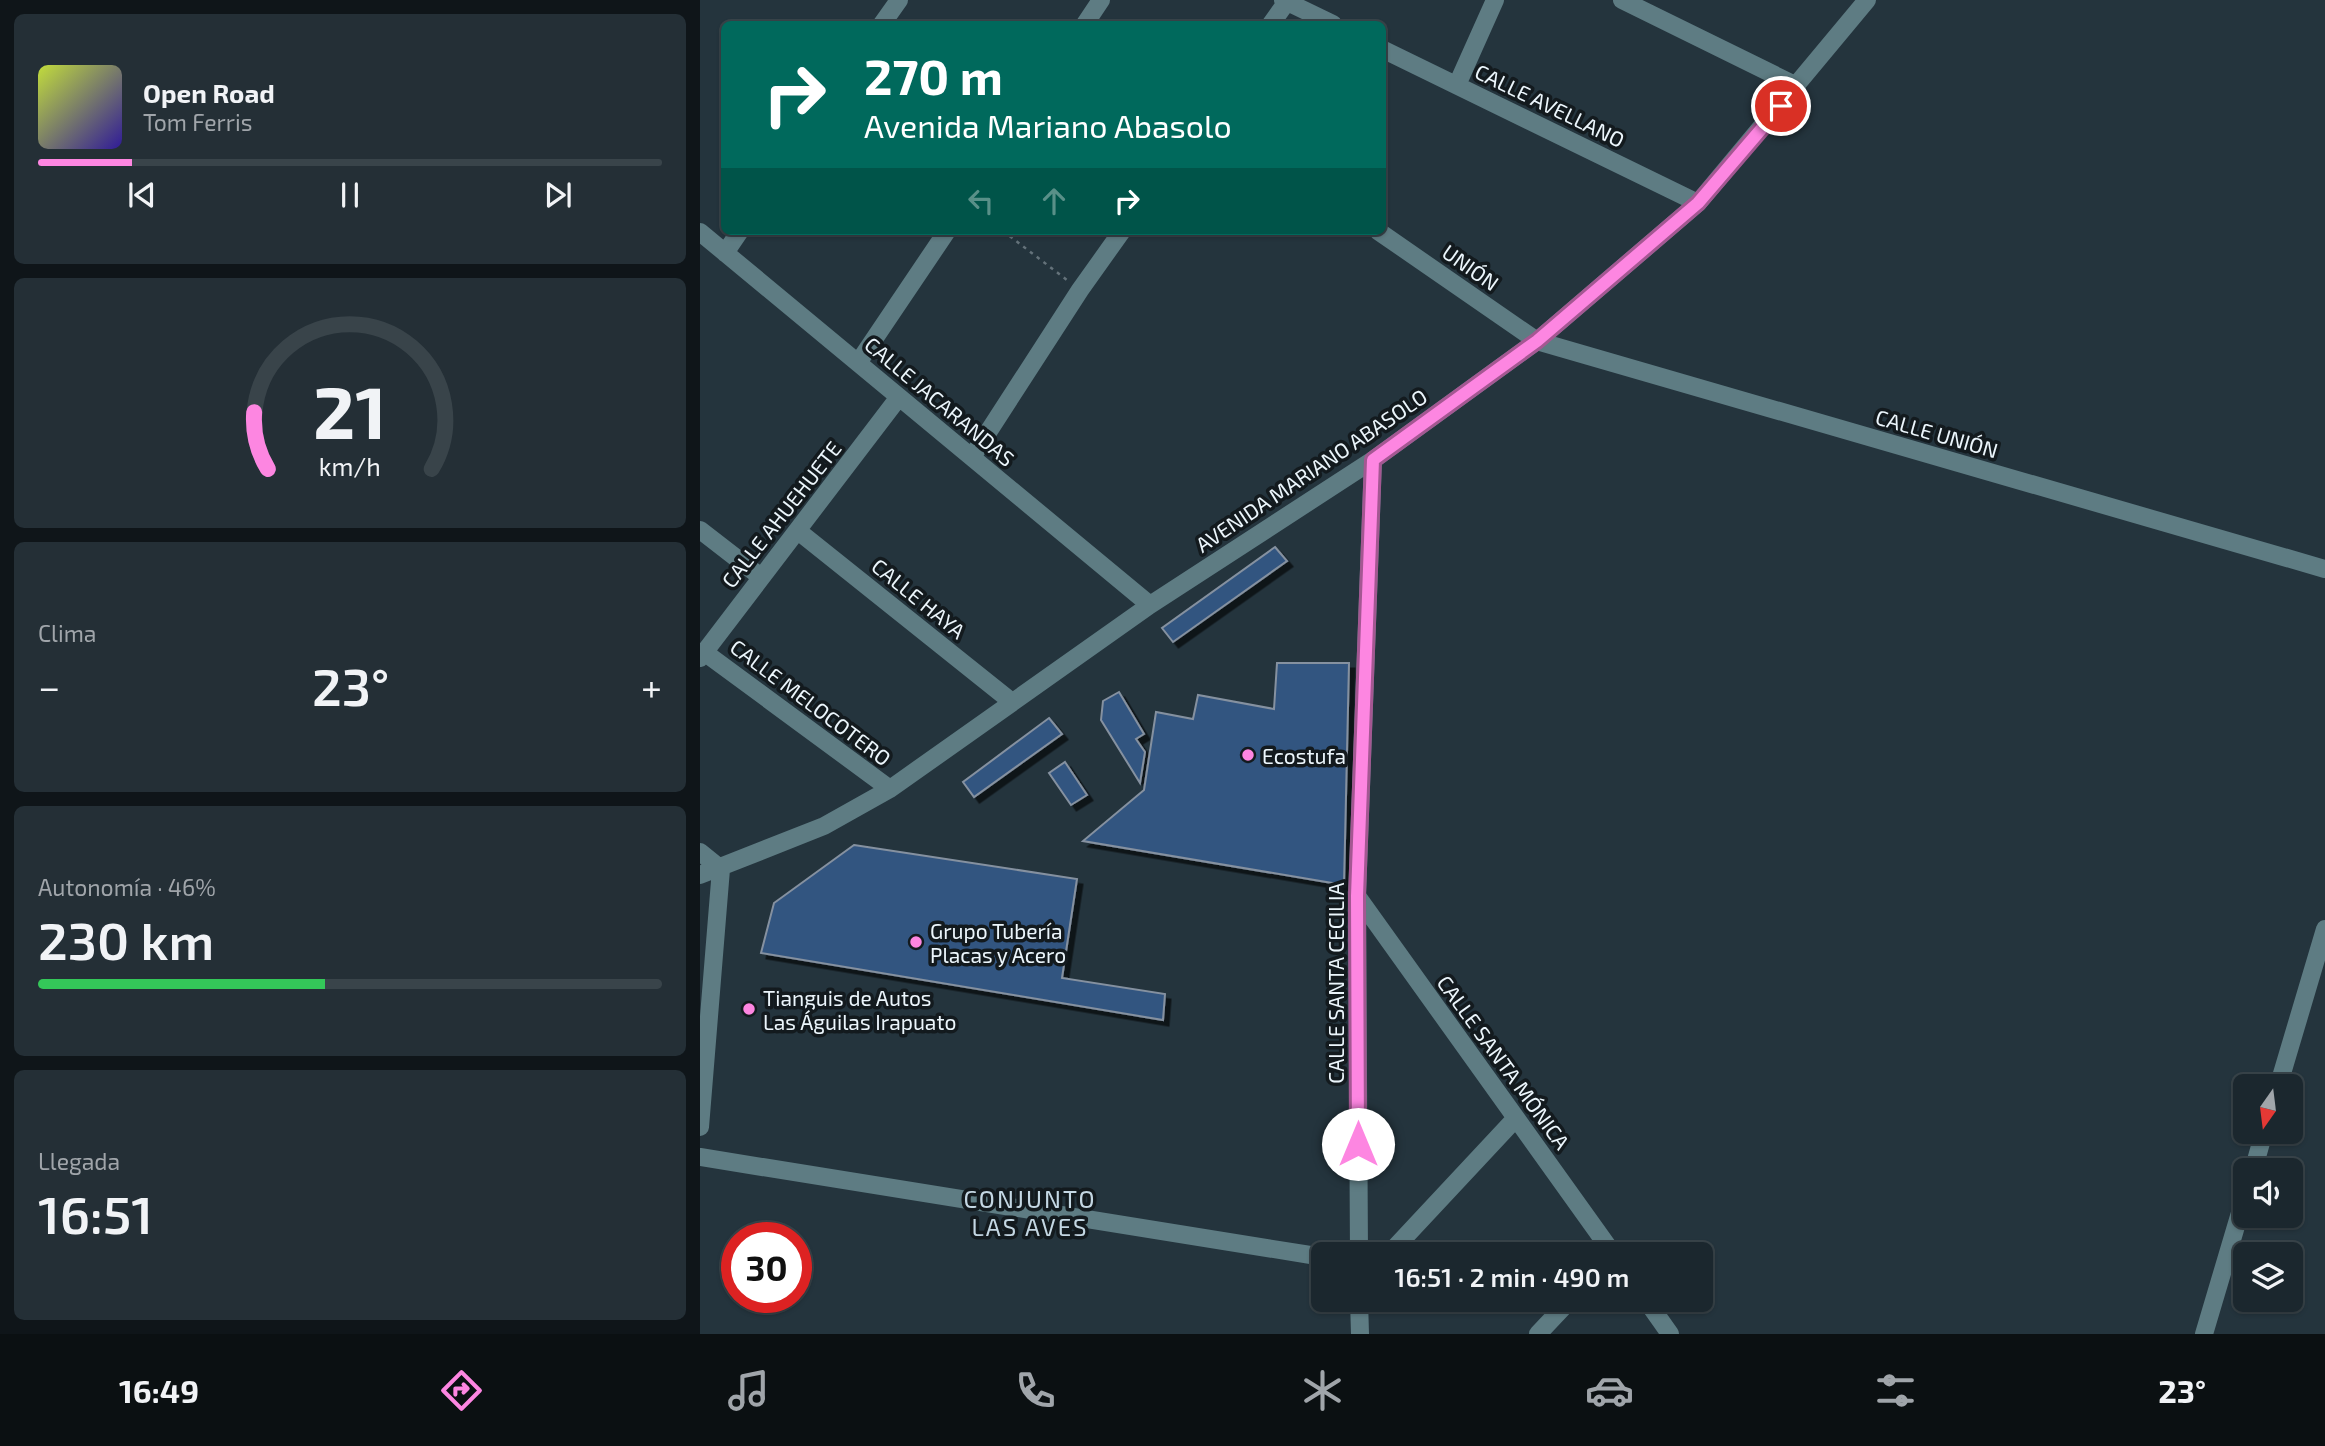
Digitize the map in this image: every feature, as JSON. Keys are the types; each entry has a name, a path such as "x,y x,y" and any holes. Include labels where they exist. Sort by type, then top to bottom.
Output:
{"street":[{"path":"884,21 899,0"},
{"path":"1087,21 1101,0"},
{"path":"1457,85 1495,0"},
{"path":"1622,0 1797,86"},
{"name":"AVENIDA MARIANO ABASOLO","path":"700,875 721,869 824,826 890,789 1150,605 1373,460 1537,341 1698,203 1867,0"},
{"path":"1273,21 1286,1 1327,21"},
{"name":"CALLE AVELLANO","path":"1386,51 1698,203"},
{"path":"725,253 737,235"},
{"path":"858,363 944,235"},
{"path":"972,457 1080,290 1119,235"},
{"name":"UNIÓN","path":"1384,235 1537,341"},
{"name":"CALLE JACARANDAS","path":"703,240 725,253 1150,605"},
{"name":"CALLE UNIÓN","path":"1537,341 2325,569"},
{"name":"CALLE AHUEHUETE","path":"702,655 899,397"},
{"name":"CALLE SANTA CECILIA","path":"1359,1242 1357,896 1373,460"},
{"path":"700,530 761,577"},
{"name":"CALLE HAYA","path":"797,531 1012,702"},
{"name":"CALLE MELOCOTERO","path":"702,655 890,789"},
{"path":"700,852 721,869 700,1126"},
{"name":"CALLE SANTA MÓNICA","path":"1357,896 1605,1242"},
{"path":"2282,1074 2325,929"},
{"path":"1400,1242 1517,1118"},
{"path":"700,1157 1311,1255"},
{"path":"2204,1334 2235,1228"},
{"path":"1359,1312 1360,1334"},
{"path":"1538,1334 1559,1312"},
{"path":"1654,1312 1670,1334"}],"path":[{"path":"1008,235 1080,290"}],"building":[{"path":"1275,547 1287,561 1173,642 1162,628"},
{"name":"Ecostufa","path":"1277,663 1349,663 1344,885 1083,841 1144,790 1156,712 1193,719 1198,695 1274,709"},
{"path":"1119,692 1144,734 1136,739 1145,752 1140,783 1101,720 1103,701"},
{"path":"1049,718 1062,734 974,797 963,782"},
{"path":"1065,762 1087,795 1071,805 1049,773"},
{"name":"Grupo Tubería Placas y Acero","path":"854,845 1077,879 1062,978 1165,994 1163,1020 761,953 774,903"}],"place":[{"name":"Ecostufa","path":"1248,755"},
{"name":"Grupo Tubería Placas y Acero","path":"916,942"},
{"name":"Tianguis de Autos Las Águilas Irapuato","path":"749,1009"}],"district":[{"name":"CONJUNTO LAS AVES","path":"1030,1212"}],"route":[{"path":"1358,1144 1357,896 1373,460 1537,341 1698,203 1781,106"}]}
